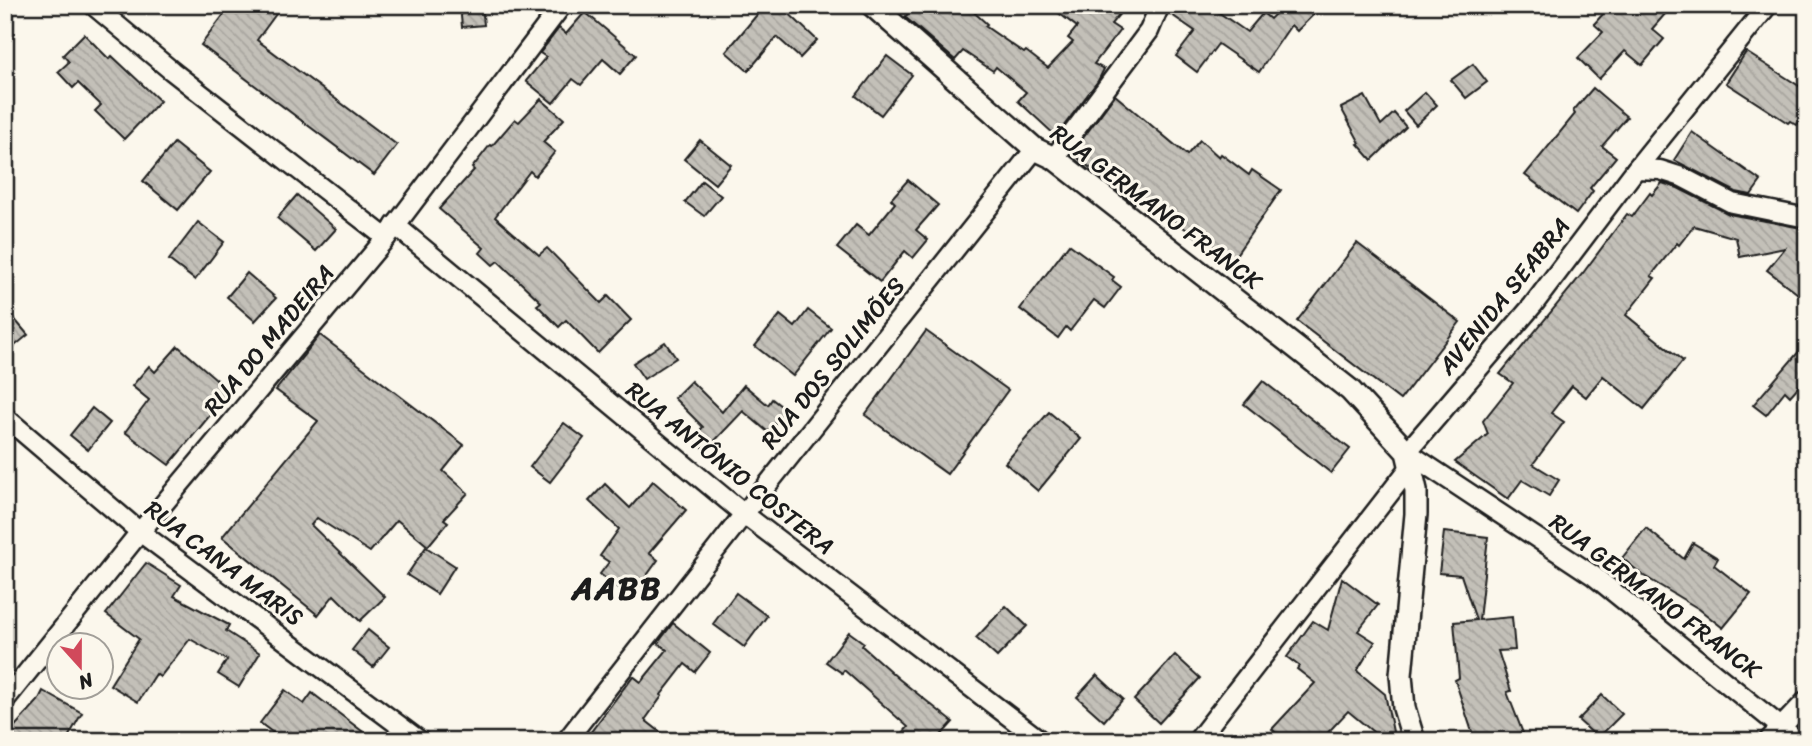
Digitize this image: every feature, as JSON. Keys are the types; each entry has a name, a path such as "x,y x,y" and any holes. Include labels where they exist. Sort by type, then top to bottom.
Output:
{"street":[{"name":"RUA ANTÔNIO COSTERA","path":"93,5 172,71 391,232 744,514 1041,741"},
{"name":"RUA DO MADEIRA","path":"5,700 140,532 391,232 562,5"},
{"name":"RUA GERMANO FRANCK","path":"872,5 1044,153 1350,390 1409,459 1594,576 1798,741"},
{"name":"RUA DOS SOLIMÕES","path":"566,741 744,514 1149,30 1160,5"},
{"name":"AVENIDA SEABRA","path":"1197,741 1409,459 1768,5"},
{"path":"1636,169 1660,170 1682,177 1732,203 1807,218"},
{"name":"RUA CANA MARIS","path":"5,416 140,532 421,741"},
{"path":"1409,459 1416,490 1416,514 1401,675 1404,708 1414,741"},
{"path":"1768,741 1807,700"}],"building":[{"path":"231,5 264,5 276,14 257,40 397,145 374,175 201,45"},
{"path":"460,5 482,5 484,25 462,27"},
{"path":"765,5 780,5 817,40 800,58 777,37 748,71 726,52"},
{"path":"915,5 966,5 987,24 985,26 1048,68 1073,42 1068,38 1077,27 1048,5 1127,5 1111,24 1120,30 1094,64 1104,69 1098,81 1056,136 1018,101 1026,92 996,67 993,71 963,51 955,60 905,17"},
{"path":"1171,5 1208,5 1247,32 1263,13 1270,19 1278,11 1272,5 1305,5 1314,14 1297,31 1291,25 1259,72 1218,44 1197,72 1176,56 1195,31 1169,13"},
{"path":"1611,5 1673,5 1652,29 1664,39 1642,65 1625,51 1599,79 1578,58 1603,32 1594,24"},
{"path":"585,12 636,55 620,74 603,59 581,85 573,79 553,103 526,81 546,57 540,53 559,28 566,34"},
{"path":"84,34 109,59 112,56 160,101 124,139 95,111 101,105 78,83 73,88 58,72 69,62 63,55"},
{"path":"1746,52 1807,91 1807,110 1797,125 1790,121 1788,123 1726,83"},
{"path":"887,56 912,75 881,115 856,96"},
{"path":"1473,64 1487,82 1466,98 1451,80"},
{"path":"1593,88 1627,117 1602,146 1616,157 1590,188 1593,191 1576,214 1525,175"},
{"path":"1425,92 1437,105 1416,125 1404,111"},
{"path":"1115,95 1187,155 1200,140 1219,157 1221,154 1249,175 1252,170 1281,190 1233,259 1168,216 1166,218 1140,196 1134,204 1072,153"},
{"path":"1365,96 1381,125 1394,113 1406,127 1372,160 1358,144 1360,143 1341,108"},
{"path":"541,99 564,119 543,142 555,152 535,176 530,171 495,217 539,255 547,248 601,303 608,296 631,320 598,353 566,320 559,327 537,305 541,302 498,261 493,265 480,253 484,248 439,209 474,170 472,168 490,145 492,146 515,119 519,122"},
{"path":"1692,132 1761,181 1751,195 1736,192 1674,160"},
{"path":"700,140 731,165 715,184 684,159"},
{"path":"174,143 210,172 178,210 143,181"},
{"path":"908,180 938,205 916,230 928,240 913,258 905,251 880,282 837,248 856,225 869,235 895,203 891,199"},
{"path":"702,181 721,196 704,216 685,202"},
{"path":"1662,183 1678,188 1729,214 1807,229 1807,301 1767,270 1785,248 1740,257 1736,238 1694,226 1651,276 1655,278 1626,315 1683,361 1644,409 1603,376 1586,397 1572,386 1551,413 1564,422 1533,464 1559,480 1549,496 1522,480 1508,499 1455,462 1488,434 1483,421 1513,383 1500,374 1583,273 1627,214 1632,217 1650,193 1652,195"},
{"path":"297,195 336,229 316,251 277,218"},
{"path":"198,222 224,242 195,280 169,260"},
{"path":"1357,243 1460,322 1400,400 1297,321"},
{"path":"1069,244 1114,277 1112,280 1121,287 1105,308 1094,300 1070,331 1066,327 1058,338 1020,309"},
{"path":"247,273 276,298 255,321 227,297"},
{"path":"5,308 28,335 5,354"},
{"path":"808,310 831,328 793,376 755,346 780,315 795,327"},
{"path":"926,331 1008,390 947,474 865,415"},
{"path":"320,335 464,445 443,471 468,493 444,519 448,522 428,546 397,520 370,552 317,518 311,525 385,597 360,621 334,595 318,615 222,537 318,421 276,390"},
{"path":"665,342 676,358 644,379 633,363"},
{"path":"1807,342 1807,377 1790,396 1785,391 1766,415 1753,405"},
{"path":"178,346 230,391 169,465 125,432 149,400 132,386 149,366 155,372"},
{"path":"691,381 722,412 744,385 768,405 772,399 786,410 768,432 743,411 706,450 693,438 703,427 674,398"},
{"path":"1263,381 1350,449 1331,473 1244,404"},
{"path":"92,408 110,423 88,450 70,435"},
{"path":"1049,412 1081,439 1038,491 1005,463"},
{"path":"564,423 584,438 550,482 530,467"},
{"path":"653,481 686,510 649,553 658,560 640,585 635,581 625,594 600,574 609,562 600,556 619,529 589,501 605,484 630,508"},
{"path":"1646,528 1684,559 1693,543 1718,558 1714,565 1751,594 1723,628 1699,609 1644,576 1622,558"},
{"path":"1444,532 1488,537 1479,620 1512,617 1515,650 1498,651 1511,691 1507,692 1526,741 1475,741 1455,680 1459,678 1454,622 1476,620 1461,575 1439,573"},
{"path":"426,547 455,566 437,594 407,575"},
{"path":"146,563 181,585 174,596 229,625 226,631 260,653 239,687 218,674 227,660 190,639 160,677 156,674 138,702 116,689 116,675 139,639 106,614"},
{"path":"1342,578 1378,605 1358,631 1375,642 1357,671 1385,694 1395,741 1384,741 1348,711 1320,741 1284,741 1272,729 1315,683 1287,657 1313,621 1328,630"},
{"path":"736,593 767,616 744,647 713,624"},
{"path":"1006,606 1027,626 997,657 976,638"},
{"path":"673,623 710,653 695,672 685,664 645,720 672,741 584,741 633,676 641,682 667,650 658,643"},
{"path":"368,630 389,647 373,667 352,650"},
{"path":"849,632 864,643 862,646 899,679 953,722 936,741 896,741 908,727 844,670 842,673 826,662"},
{"path":"1175,655 1200,678 1159,723 1134,700"},
{"path":"1097,675 1123,699 1104,721 1077,697"},
{"path":"285,690 304,704 312,693 375,741 284,741 260,723"},
{"path":"43,691 46,693 46,700 59,700 82,713 66,741 5,741 5,737 38,701"},
{"path":"1602,695 1622,714 1598,738 1578,720"}],"district":[{"name":"AABB","path":"617,588"}]}
